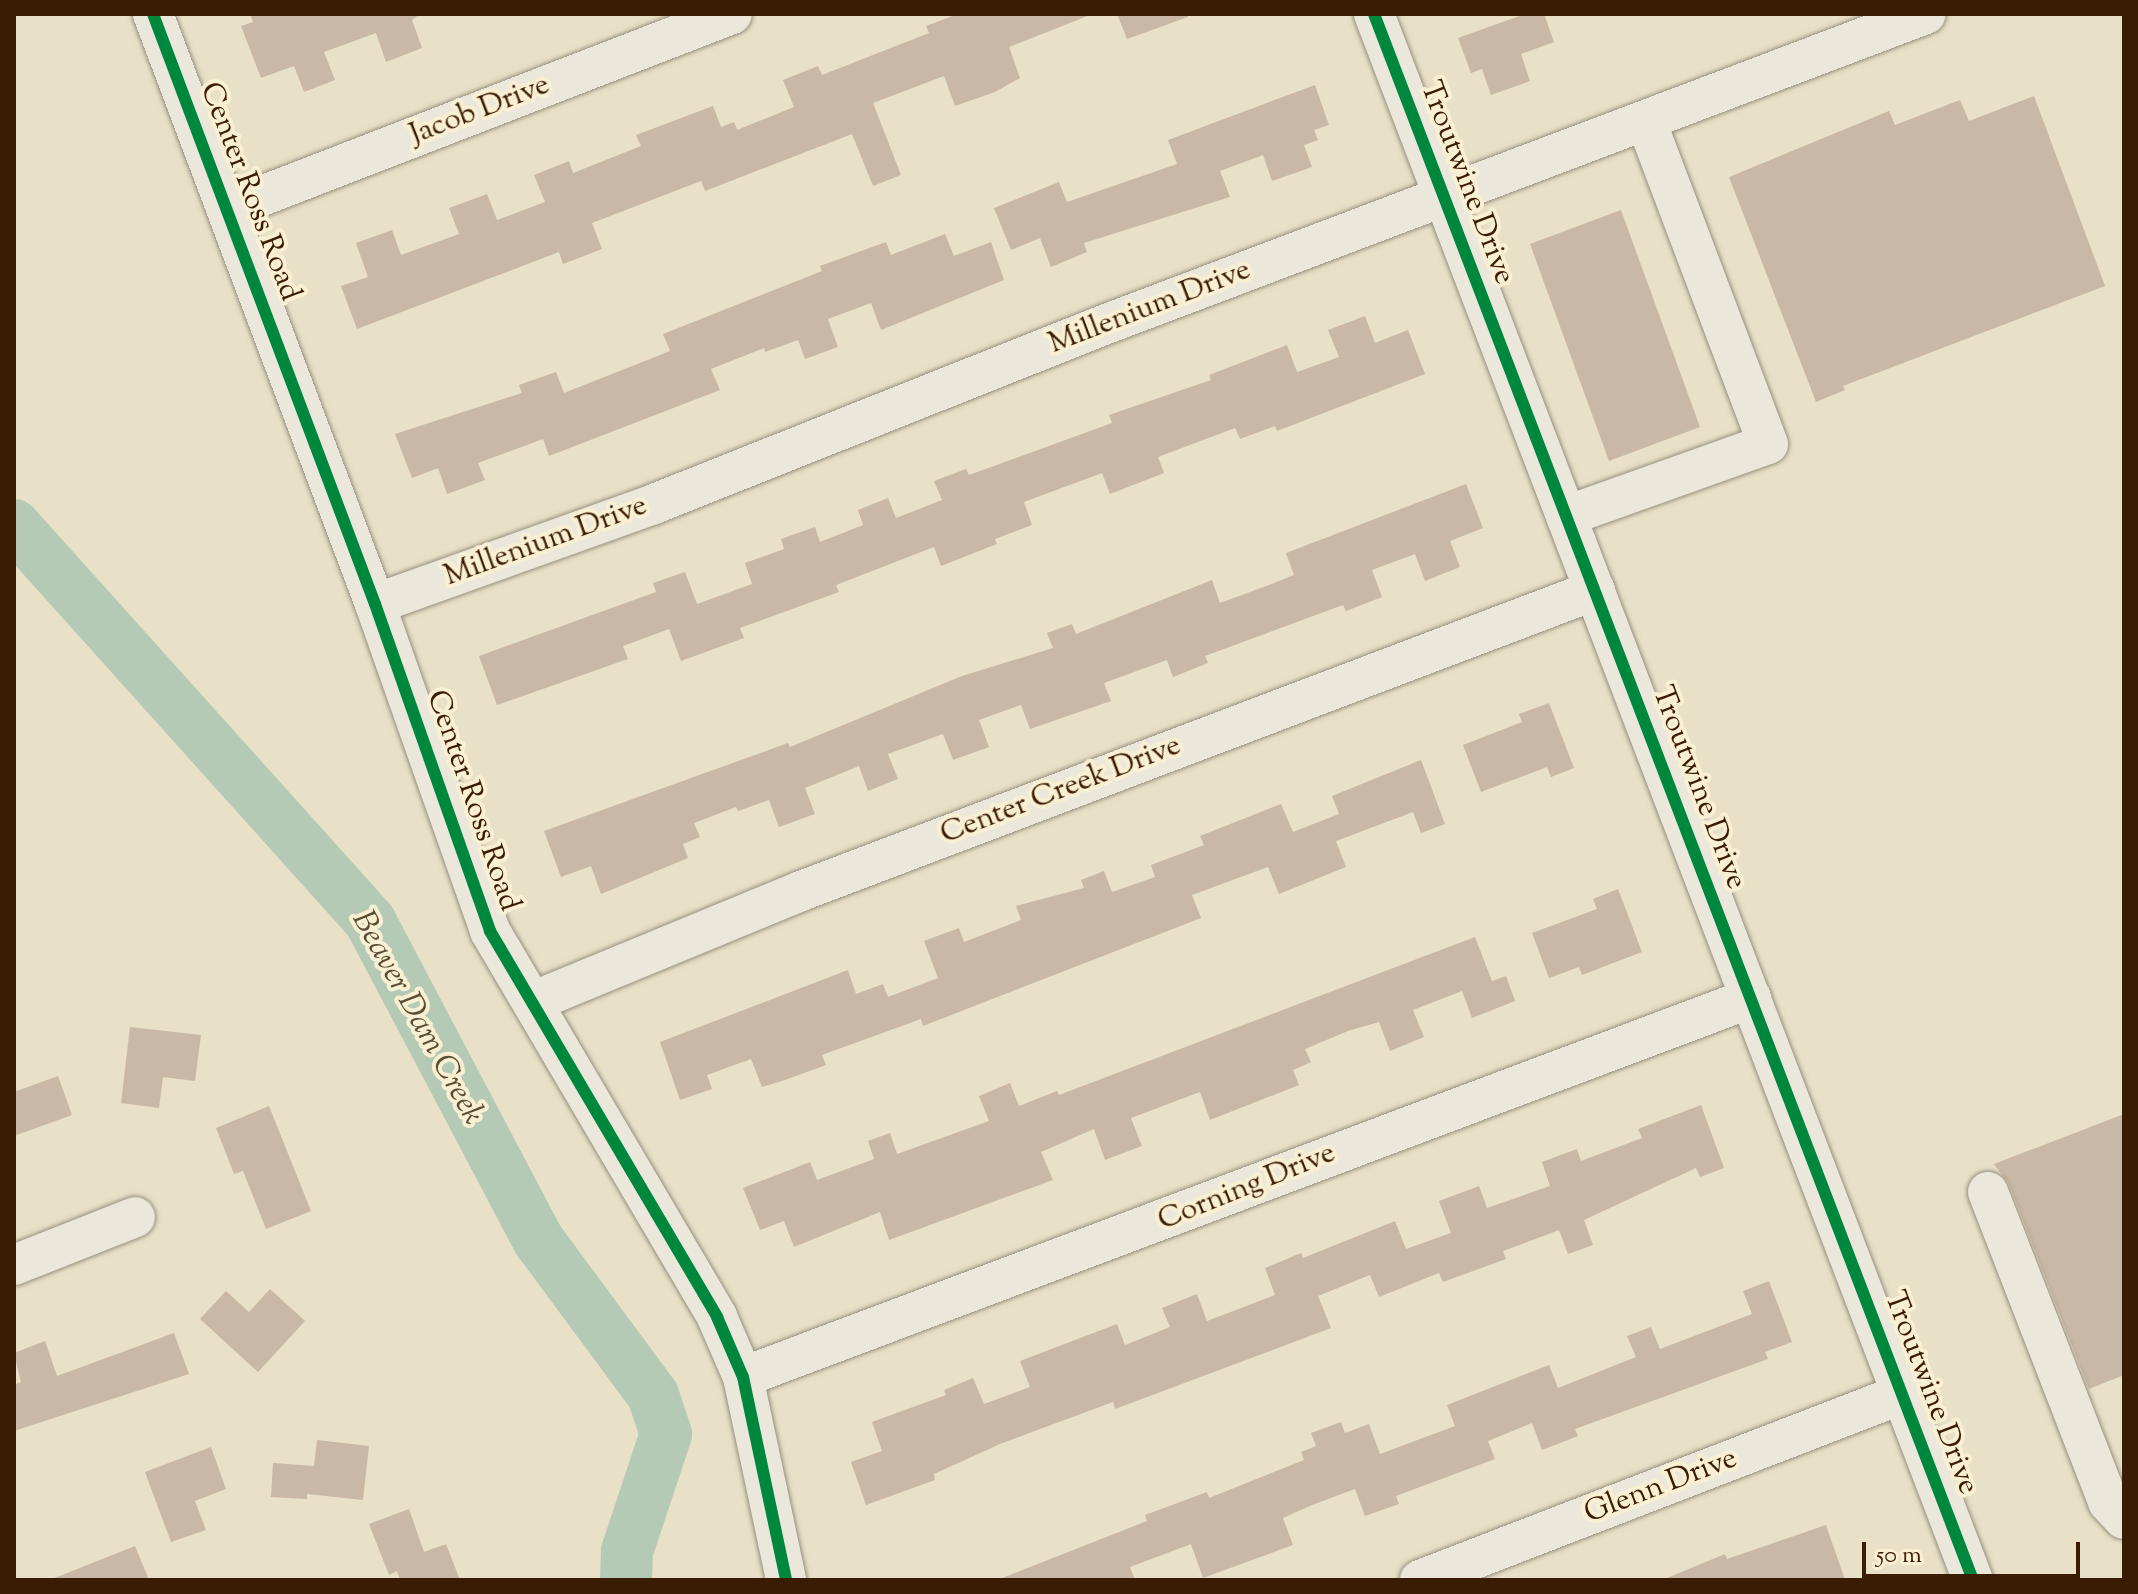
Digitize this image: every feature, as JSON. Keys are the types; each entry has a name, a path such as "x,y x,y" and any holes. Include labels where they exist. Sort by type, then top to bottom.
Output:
{"street":[{"name":"Center Ross Road","path":"153,14 375,604 490,931 717,1317 743,1377 786,1580"},
{"name":"Jacob Drive","path":"228,209 732,14"},
{"name":"Troutwine Drive","path":"1374,14 1973,1580"},
{"name":"Millenium Drive","path":"375,604 654,504 1109,323 1646,121 1862,26 1926,14"},
{"path":"1566,516 1768,444 1646,121"},
{"name":"Center Creek Drive","path":"532,1002 815,885 1595,590"},
{"name":"Corning Drive","path":"743,1377 1751,998"},
{"path":"1988,1192 2108,1502 2124,1519"},
{"path":"14,1265 135,1217"},
{"name":"Glenn Drive","path":"1420,1580 1902,1394"}],"building":[{"path":"250,14 420,14 412,20 422,48 386,62 376,33 324,52 335,80 304,92 294,66 261,78 241,26 253,22"},
{"path":"958,14 1090,15 1009,47 1020,78 995,92 955,106 944,76 873,103 901,175 873,186 852,134 705,191 701,181 592,223 602,249 563,264 559,252 357,329 341,286 368,277 356,243 392,230 401,255 459,234 449,208 487,194 497,220 545,202 534,175 569,161 573,173 641,146 636,135 713,106 721,127 734,122 737,130 794,107 783,80 818,66 822,75 929,33 926,26"},
{"path":"1117,14 1188,14 1188,17 1127,39"},
{"path":"1525,14 1544,14 1554,42 1521,54 1530,81 1491,95 1482,69 1471,73 1458,38"},
{"path":"1315,85 1329,125 1314,130 1318,140 1304,145 1312,167 1272,181 1263,155 1220,171 1230,197 1084,243 1087,252 1051,267 1040,238 1011,250 994,208 1059,182 1067,202 1177,164 1168,140"},
{"path":"2034,96 2105,286 1843,386 1845,390 1816,402 1729,177 1889,111 1895,125 1960,100 1969,121"},
{"path":"1621,210 1700,427 1609,461 1530,244"},
{"path":"945,234 954,256 991,242 1004,280 881,330 871,303 828,319 838,347 805,359 798,340 765,352 764,348 711,369 720,390 549,456 543,439 478,463 485,480 447,494 438,468 412,478 395,434 522,393 519,385 556,372 564,393 670,351 663,334 822,271 820,266 886,242 891,255"},
{"path":"1365,316 1375,343 1408,330 1425,374 1277,431 1275,426 1240,439 1235,428 1158,457 1164,473 1110,494 1102,473 1024,502 1032,525 995,539 997,544 941,566 934,547 836,585 839,592 740,628 744,638 681,661 669,629 623,646 628,659 497,705 479,656 656,592 653,583 685,572 697,604 752,584 745,563 784,549 781,539 815,527 820,542 863,525 858,510 888,498 896,518 942,500 934,481 966,469 969,475 1112,423 1109,415 1211,380 1209,375 1287,345 1297,372 1339,357 1328,330"},
{"path":"1466,484 1483,528 1450,541 1460,567 1425,581 1415,554 1372,570 1382,597 1346,611 1343,605 1205,656 1208,663 1173,677 1167,660 1104,683 1111,701 1030,729 1021,705 979,720 989,747 953,760 943,734 888,754 898,779 868,791 859,766 805,788 815,814 779,827 769,800 738,811 736,807 694,823 700,837 683,844 688,858 601,894 591,866 561,877 544,831 788,743 790,747 962,676 1053,648 1047,633 1072,624 1076,634 1212,580 1220,603 1269,585 1294,575 1286,553"},
{"path":"1549,703 1574,768 1551,777 1547,767 1481,792 1463,745 1522,722 1519,714"},
{"path":"1421,760 1445,824 1421,833 1413,812 1336,841 1346,867 1279,894 1268,867 1192,895 1201,918 923,1026 921,1019 822,1055 826,1065 782,1081 762,1087 751,1059 707,1075 712,1089 680,1100 660,1042 848,970 856,994 883,984 888,997 938,978 924,941 959,928 964,942 1021,920 1016,906 1084,888 1081,880 1104,871 1112,892 1155,877 1151,865 1204,845 1200,836 1281,804 1293,832 1339,814 1332,796"},
{"path":"1618,889 1642,952 1582,975 1579,967 1549,978 1532,933 1597,909 1593,899"},
{"path":"1475,937 1492,981 1506,976 1515,1001 1472,1018 1462,991 1413,1010 1424,1037 1390,1051 1379,1022 1348,1031 1305,1049 1311,1062 1293,1070 1299,1085 1210,1120 1200,1092 1131,1118 1142,1146 1105,1160 1094,1129 1041,1152 1053,1180 889,1240 880,1212 794,1247 784,1221 760,1230 743,1188 810,1162 817,1180 874,1159 868,1141 890,1133 897,1154 989,1121 979,1096 1010,1083 1019,1106 1057,1091 1059,1095"},
{"path":"130,1027 201,1035 195,1081 163,1077 159,1108 121,1103"},
{"path":"58,1076 72,1115 14,1136 14,1092"},
{"path":"1701,1105 1724,1168 1700,1177 1696,1168 1584,1220 1593,1245 1568,1254 1559,1230 1503,1251 1506,1259 1443,1282 1439,1273 1379,1297 1370,1275 1318,1296 1331,1328 1115,1409 1113,1402 1000,1444 934,1474 935,1480 866,1505 851,1462 882,1451 872,1422 946,1395 944,1390 973,1378 984,1404 1030,1387 1020,1361 1117,1324 1125,1345 1170,1327 1162,1308 1197,1294 1207,1321 1275,1295 1265,1268 1301,1253 1303,1258 1395,1221 1406,1249 1451,1233 1439,1201 1479,1186 1487,1208 1550,1186 1542,1162 1577,1149 1581,1161 1642,1138 1638,1129"},
{"path":"269,1106 311,1211 266,1229 243,1171 234,1174 216,1128"},
{"path":"2124,1114 2124,1375 2089,1389 2009,1184 1994,1164"},
{"path":"1769,1281 1792,1342 1765,1352 1768,1359 1575,1429 1578,1436 1542,1450 1532,1423 1488,1441 1495,1459 1396,1496 1399,1504 1365,1516 1355,1489 1312,1505 1283,1518 1293,1545 1203,1578 1191,1544 1130,1567 1135,1580 997,1580 1147,1521 1145,1515 1207,1492 1209,1498 1304,1460 1301,1452 1316,1446 1311,1433 1341,1422 1345,1433 1369,1424 1380,1454 1455,1426 1447,1405 1549,1365 1558,1388 1636,1357 1627,1336 1651,1327 1660,1349 1752,1314 1743,1291"},
{"path":"270,1289 305,1321 258,1372 200,1319 226,1291 249,1312"},
{"path":"174,1333 189,1374 14,1431 14,1385 21,1382 14,1353 45,1341 57,1376"},
{"path":"317,1440 369,1446 363,1500 307,1494 307,1499 271,1497 273,1463 314,1466"},
{"path":"211,1447 226,1489 195,1501 206,1530 171,1542 145,1472"},
{"path":"409,1509 424,1552 446,1544 460,1580 400,1580 397,1571 389,1575 369,1524"},
{"path":"1826,1525 1845,1580 1662,1580 1725,1554 1727,1559"},
{"path":"135,1546 149,1580 52,1579"}],"waterway":[{"name":"Beaver Dam Creek","path":"14,525 370,921 539,1241 653,1395 666,1434 627,1551 626,1580"}],"cycle path":[{"path":"153,14 375,604 490,931 717,1317 743,1377 786,1580"},
{"path":"1374,14 1973,1580"}]}
